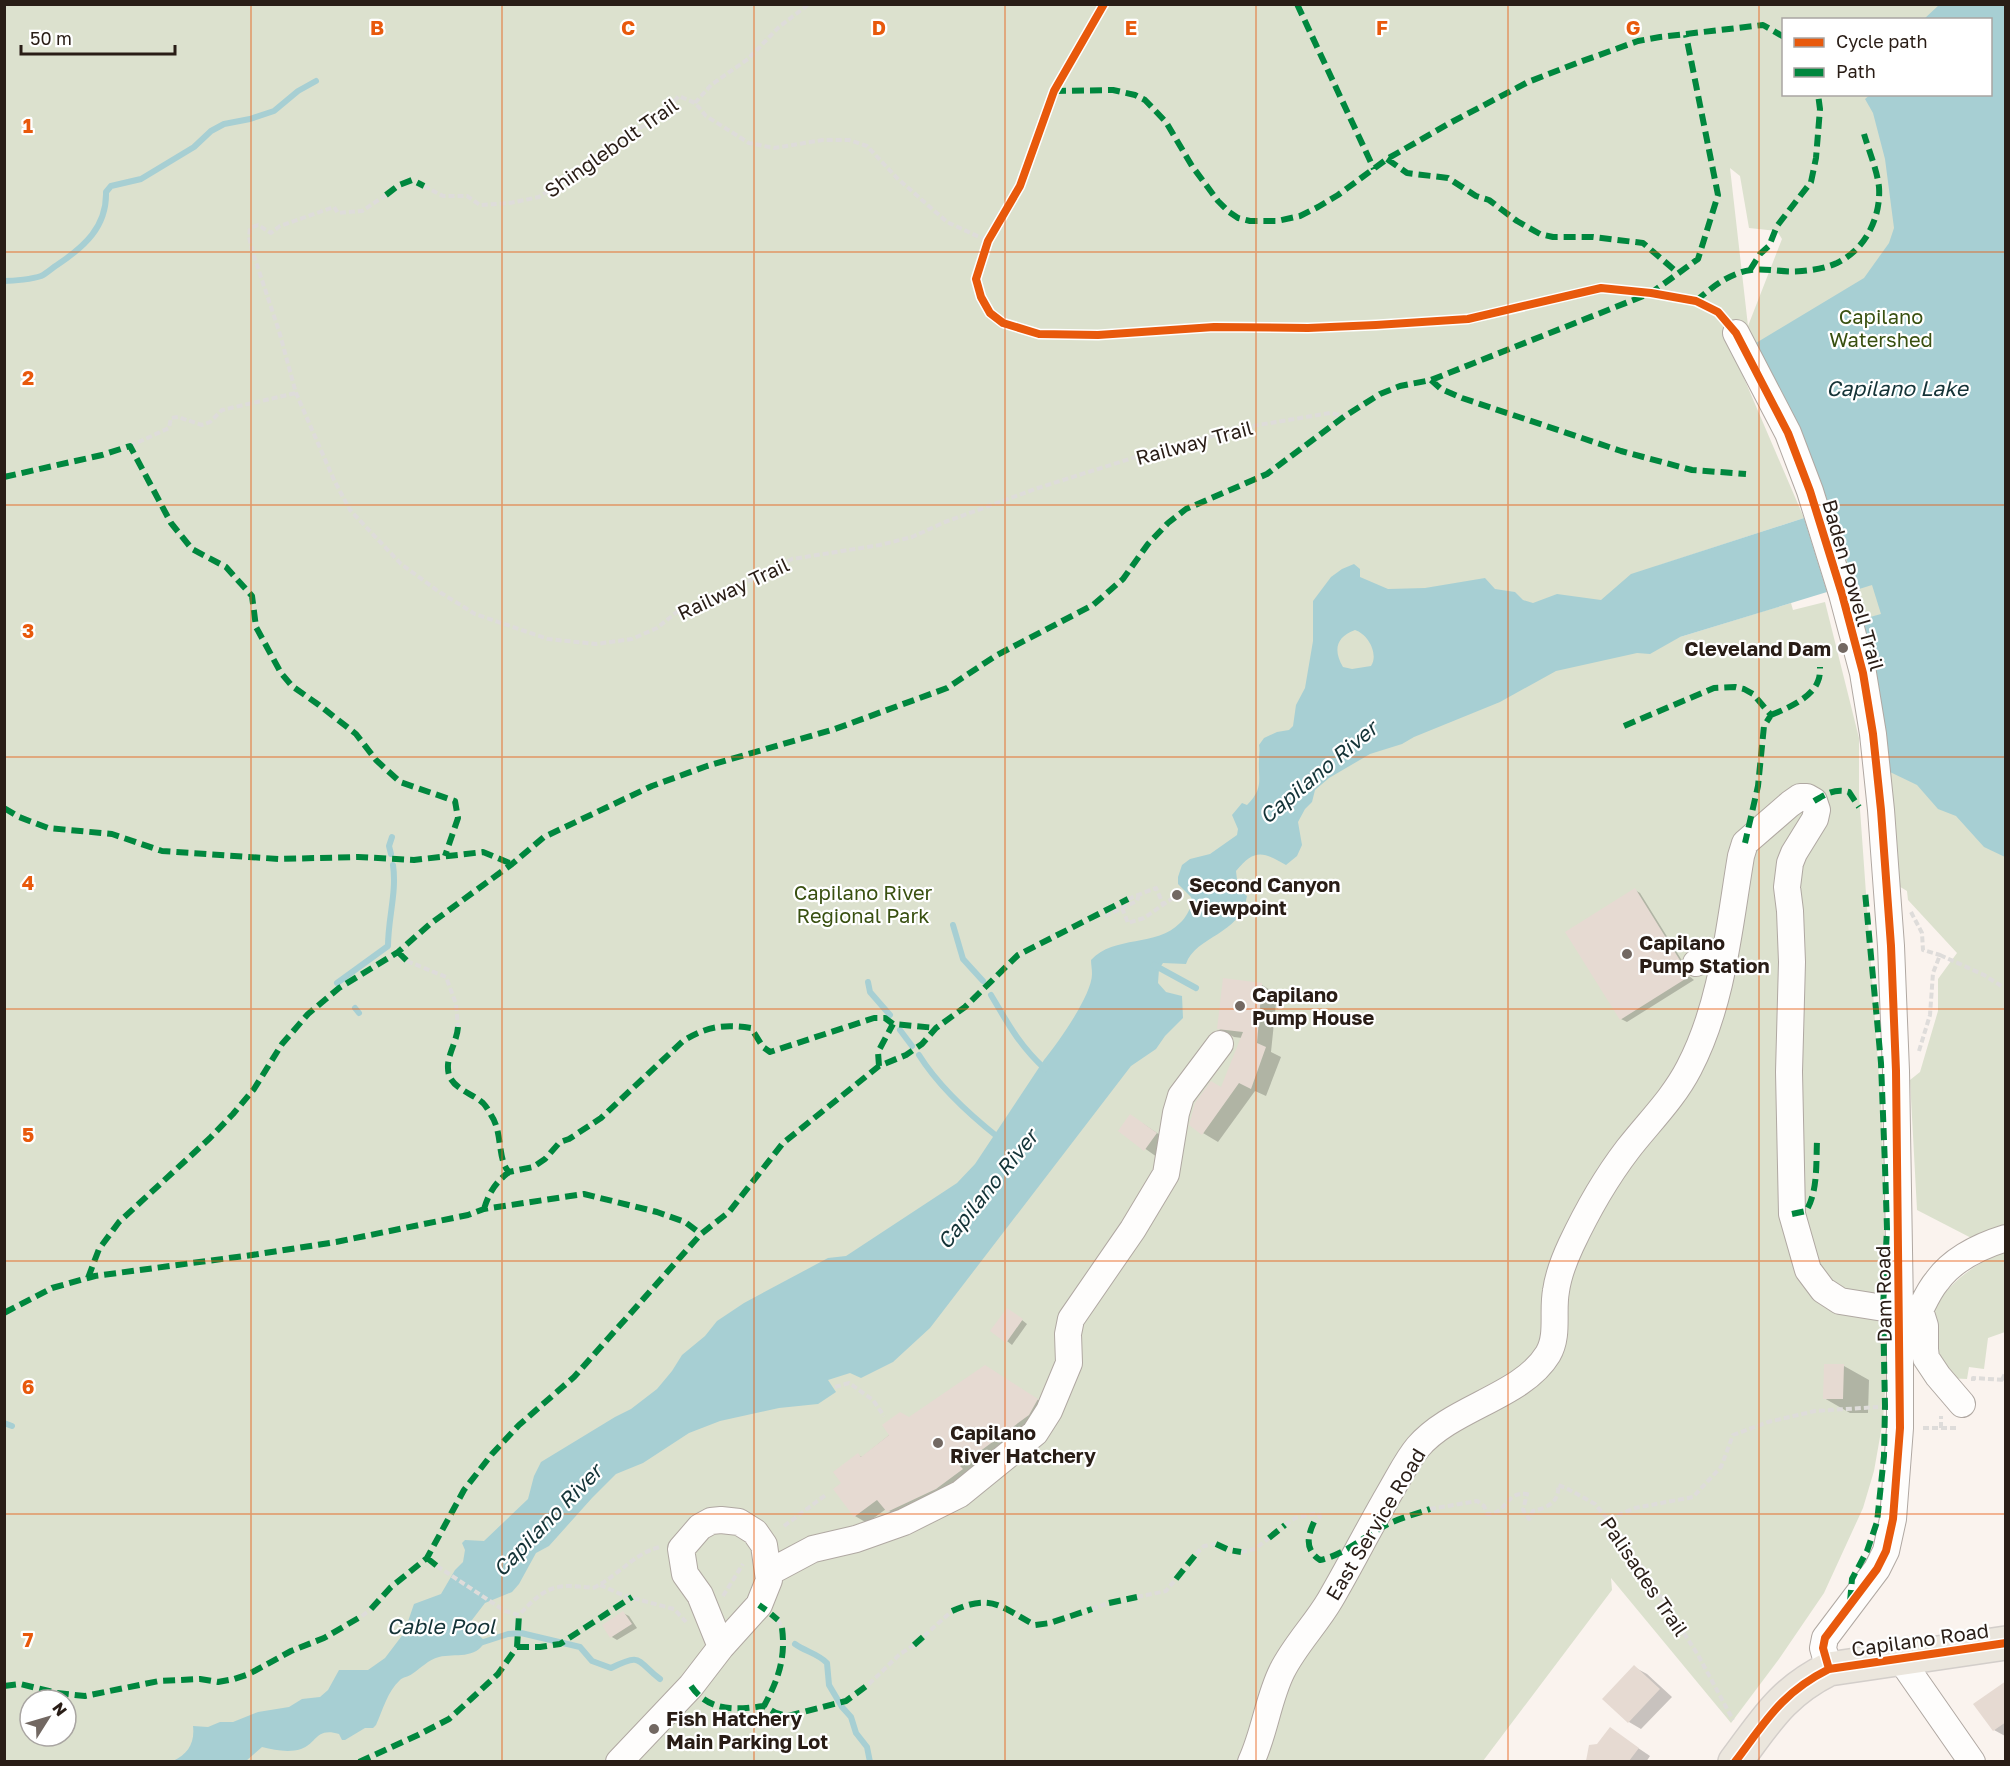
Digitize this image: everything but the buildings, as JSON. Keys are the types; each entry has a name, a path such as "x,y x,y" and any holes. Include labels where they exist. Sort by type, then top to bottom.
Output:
{"main road":[{"name":"Capilano Road","path":"1741,1751 1789,1694 1810,1678 1829,1669 2006,1643"}],"lane":[{"name":"Baden Powell Trail","path":"1736,333 1788,433 1810,491 1842,594 1863,673 1871,724 1888,898"},
{"name":"East Service Road","path":"1251,1761 1262,1735 1272,1694 1283,1669 1329,1601 1370,1526 1418,1448 1450,1419 1503,1391 1532,1372 1547,1354 1555,1336 1556,1291 1569,1248 1608,1176 1669,1101 1690,1067 1706,1027 1718,989 1745,843 1773,817 1800,797 1807,797 1814,801 1817,810 1815,819 1790,863 1787,887 1792,972 1789,1072 1792,1214 1808,1270 1823,1290 1840,1301 1867,1306 1910,1309"},
{"name":"Dam Road","path":"1829,1669 1823,1648 1825,1638 1877,1569 1886,1551 1893,1519 1900,1407 1910,1309 1888,898"},
{"path":"1696,963 1726,947"},
{"path":"768,1573 813,1549 856,1539 904,1521 960,1494 1035,1433 1049,1411 1069,1363 1068,1334 1071,1318 1134,1229 1166,1174 1181,1096 1220,1044"},
{"path":"1961,1416 1926,1358 1925,1326 1910,1309 1952,1265 1971,1253 2006,1238"},
{"path":"619,1761 691,1686 721,1647 759,1605 769,1580 764,1545 755,1532 739,1522 721,1520 711,1521 700,1527 681,1549 685,1574 700,1595 721,1647"},
{"path":"1901,1660 1972,1761"}],"path":[{"path":"130,446 169,428 171,418 178,417 202,426 210,422 222,410 296,393 279,331 252,250 249,237 250,228 258,225 271,233 280,226 334,207 338,213 362,211 386,195"},
{"path":"1128,898 1156,888 1163,904"},
{"path":"1105,916 1137,900 1139,894"},
{"path":"1122,908 1128,923 1144,918 1177,895"},
{"path":"1923,950 1940,955 1984,975 2006,989"},
{"path":"1896,1071 1912,1070 1917,1064 1930,1015 1933,973 1940,955"},
{"path":"407,961 446,977 456,1004 458,1027"},
{"path":"1974,1378 2004,1380 2006,1371"},
{"path":"835,1387 849,1383 873,1400 884,1416"},
{"path":"1609,1519 1635,1508 1693,1497 1721,1467 1733,1435 1767,1422 1815,1411 1900,1407"},
{"path":"1939,1428 1961,1416"},
{"path":"784,1526 827,1494"},
{"path":"1285,1525 1295,1518 1318,1512 1320,1517 1314,1522"},
{"path":"1241,1552 1255,1549 1269,1538"},
{"path":"1196,1554 1204,1546 1216,1544"},
{"path":"437,1566 505,1611 519,1615 532,1600 552,1587 569,1585 593,1588 623,1566 658,1547 681,1549"},
{"path":"719,1601 743,1564"},
{"path":"1137,1597 1166,1591 1176,1579"},
{"path":"600,1585 625,1596 674,1609 689,1625"},
{"path":"1092,1609 1109,1603"},
{"path":"362,1616 371,1609"},
{"path":"924,1636 952,1611"},
{"path":"778,1620 782,1628"},
{"path":"868,1684 900,1654 914,1645"}],"green space":[{"name":"Capilano River Regional Park","path":"5,5 2005,5 2005,1232 1981,1243 1917,1210 1910,1080 1920,1072 1938,1011 1938,979 1957,953 1908,900 1907,891 1897,885 1864,623 1749,332 1743,376 1804,518 1657,566 1680,637 1791,603 1793,610 1825,602 1859,738 1859,795 1882,1119 1887,1364 1883,1420 1874,1471 1863,1508 1824,1593 1779,1659 1731,1723 1611,1578 1612,1590 1483,1761 5,1762","holes":["1730,168 1740,176 1749,228 1777,231 1782,239 1748,326"]},
{"path":"2005,1251 2005,1332 1988,1338 1984,1369 1969,1367 1967,1379 1946,1378 1940,1372 1930,1313 1937,1302 1962,1276 1982,1262"}],"water":[{"name":"Capilano Lake","path":"1939,5 2005,5 2005,857 1984,847 1956,816 1938,809 1917,785 1890,772 1878,689 1863,619 1881,614 1872,585 1856,590 1836,526 1812,464 1786,403 1756,343 1864,278 1889,243 1894,228 1885,159 1873,113 1865,99 1869,96 1992,96 1992,18 1925,18"},
{"path":"1804,518 1827,592 1680,637 1650,654 1637,653 1556,671 1500,702 1402,744 1370,754 1329,778 1315,790 1312,802 1298,822 1302,845 1297,856 1286,865 1260,854 1249,859 1236,871 1238,889 1247,896 1243,909 1236,919 1198,947 1186,964 1163,963 1159,969 1158,983 1166,992 1182,996 1183,1018 1156,1049 1131,1066 930,1328 893,1362 861,1378 850,1373 828,1380 836,1392 818,1404 779,1408 720,1421 689,1433 643,1463 616,1474 549,1546 536,1553 512,1592 485,1603 472,1620 473,1630 485,1641 481,1647 465,1655 435,1658 401,1679 389,1696 373,1728 365,1728 345,1740 342,1740 339,1734 331,1732 321,1734 306,1747 291,1751 262,1747 246,1761 173,1761 183,1755 192,1743 193,1726 208,1727 220,1722 233,1722 258,1712 289,1707 302,1699 320,1697 328,1690 339,1670 368,1670 385,1658 404,1633 414,1604 441,1594 455,1570 463,1562 465,1550 462,1543 465,1540 484,1541 528,1499 534,1476 541,1462 631,1409 657,1389 682,1355 705,1336 717,1321 744,1303 828,1258 846,1256 957,1183 975,1164 1081,1006 1091,983 1091,960 1100,952 1111,947 1160,935 1180,923 1193,903 1191,897 1178,884 1182,865 1190,859 1210,854 1237,835 1238,829 1232,815 1242,803 1247,805 1258,789 1259,745 1264,738 1289,730 1293,726 1296,705 1305,688 1313,641 1313,601 1331,577 1354,564 1360,569 1360,577 1388,589 1425,588 1485,578 1495,589 1515,592 1523,600 1533,603 1557,594 1601,600 1631,574","holes":["1355,630 1368,640 1373,650 1371,666 1352,669 1343,667 1337,650 1340,640"]}],"waterway":[{"path":"4,281 41,276 76,251 98,226 103,216 106,192 111,186 141,179 194,147 211,131 224,124 274,111 298,91 316,81"},
{"path":"391,854 389,846 392,837"},
{"path":"337,983 388,946 394,885 393,865"},
{"path":"953,925 963,959 983,981"},
{"path":"1154,965 1196,988"},
{"path":"868,982 870,992 890,1015"},
{"path":"991,995 1021,1043 1045,1069"},
{"path":"355,1008 359,1013"},
{"path":"900,1030 912,1046"},
{"name":"Capilano River","path":"919,1055 956,1100 999,1138"},
{"path":"4,1423 12,1426"},
{"name":"Cable Pool","path":"477,1644 508,1634 521,1633 580,1647 592,1661 611,1668 629,1660 638,1661 660,1679"},
{"path":"795,1644 827,1663 829,1685 851,1717 856,1733 867,1747 870,1762"}],"marked path":[{"path":"1297,4 1374,169"},
{"path":"1054,91 1113,90 1145,100 1166,122 1192,166 1229,212 1238,218 1250,221 1277,221 1300,216 1318,207 1387,159 1448,124 1528,82 1577,63 1638,41 1660,37 1763,25 1782,36"},
{"path":"88,1278 99,1249 119,1222 233,1114 254,1089 282,1044 308,1014 339,988 398,952 430,924 512,864 544,837 652,786 707,766 835,729 947,688 997,655 1093,605 1123,579 1148,544 1168,523 1186,509 1267,474 1345,416 1380,394 1400,386 1431,380 1651,293 1698,259 1718,195 1686,35"},
{"path":"1750,270 1760,254 1769,246 1777,226 1811,182 1816,158 1820,109 1818,96"},
{"path":"1696,301 1722,281 1736,274 1751,270 1796,271 1820,268 1837,263 1856,249 1870,231 1879,198 1877,174 1864,134"},
{"path":"1387,159 1407,173 1448,178 1476,196 1489,200 1517,221 1540,234 1553,237 1593,237 1643,243 1678,273"},
{"path":"386,195 399,185 412,180 424,186"},
{"path":"1431,380 1441,389 1462,398 1621,451 1692,470 1746,474"},
{"path":"4,477 102,455 130,446 171,523 192,549 226,567 252,596 256,627 281,673 292,686 356,734 376,760 400,782 455,801 458,818 445,856"},
{"path":"1771,715 1784,710 1810,693 1819,679 1820,667"},
{"path":"1624,726 1714,688 1735,687 1753,694 1771,715 1764,726 1758,786 1745,843"},
{"path":"1814,801 1831,792 1844,791 1849,792 1859,807"},
{"path":"4,808 19,817 48,828 112,834 162,851 279,859 358,857 414,860 483,852 512,864"},
{"path":"1850,1602 1852,1579 1867,1551 1877,1522 1884,1456 1883,1308 1887,1229 1885,1166 1881,1063 1865,892"},
{"path":"371,1609 391,1587 427,1558 464,1490 492,1454 519,1425 574,1377 701,1234 729,1212 783,1143 879,1066 906,1055 922,1044 936,1028 965,1007 1018,955 1128,899"},
{"path":"398,952 407,961"},
{"path":"458,1027 449,1058 449,1075 456,1085 478,1099 488,1110 495,1122 503,1160 509,1172 533,1167 545,1159 560,1142 569,1139 601,1118 683,1041 708,1029 724,1026 751,1028 763,1047 770,1052 874,1018 885,1018 893,1024 936,1028"},
{"path":"879,1066 878,1052 893,1024"},
{"path":"1792,1214 1806,1211 1813,1195 1817,1141"},
{"path":"484,1209 494,1188 509,1172"},
{"path":"4,1313 52,1288 95,1276 336,1242 468,1215 484,1209 584,1194 657,1212 685,1222 701,1234"},
{"path":"1314,1522 1309,1543 1312,1552 1320,1560 1346,1550 1378,1529 1430,1509"},
{"path":"1269,1538 1285,1525"},
{"path":"1216,1544 1241,1552"},
{"path":"1176,1579 1196,1554"},
{"path":"427,1558 437,1566"},
{"path":"517,1647 560,1644 632,1597"},
{"path":"1109,1603 1137,1597"},
{"path":"952,1611 977,1603 996,1604 1035,1625 1050,1623 1092,1609"},
{"path":"759,1605 766,1610"},
{"path":"771,1614 778,1620"},
{"path":"359,1762 449,1719 471,1699 498,1674 517,1647 519,1615"},
{"path":"4,1686 20,1684 57,1693 85,1696 159,1681 200,1679 218,1682 234,1679 249,1674 291,1651 324,1638 362,1616"},
{"path":"782,1628 783,1649 780,1668 764,1706 776,1713 788,1716 846,1701 869,1684"},
{"path":"914,1645 924,1636"},
{"path":"691,1686 706,1701 714,1705 733,1708 764,1706"}],"cycle path":[{"path":"1104,4 1054,91 1020,186 988,241 976,279 981,297 990,313 1003,323 1039,334 1098,335 1214,327 1308,328 1376,325 1468,319 1601,288 1651,293 1696,301 1718,312 1736,333 1788,433 1810,491 1842,594 1863,673 1873,734 1881,810 1891,946 1896,1071 1900,1428 1893,1519 1886,1551 1877,1569 1825,1638 1823,1648 1829,1669"},
{"path":"1735,1762 1786,1698 1812,1678 1829,1669 2006,1643"}],"place":[{"name":"Cleveland Dam","path":"1843,648"},
{"name":"Second Canyon Viewpoint","path":"1177,895"},
{"name":"Capilano Pump Station","path":"1627,954"},
{"name":"Capilano Pump House","path":"1240,1006"},
{"name":"Capilano River Hatchery","path":"938,1443"},
{"name":"Fish Hatchery Main Parking Lot","path":"654,1729"}],"park label":[{"name":"Capilano Watershed","path":"1881,328"}]}
